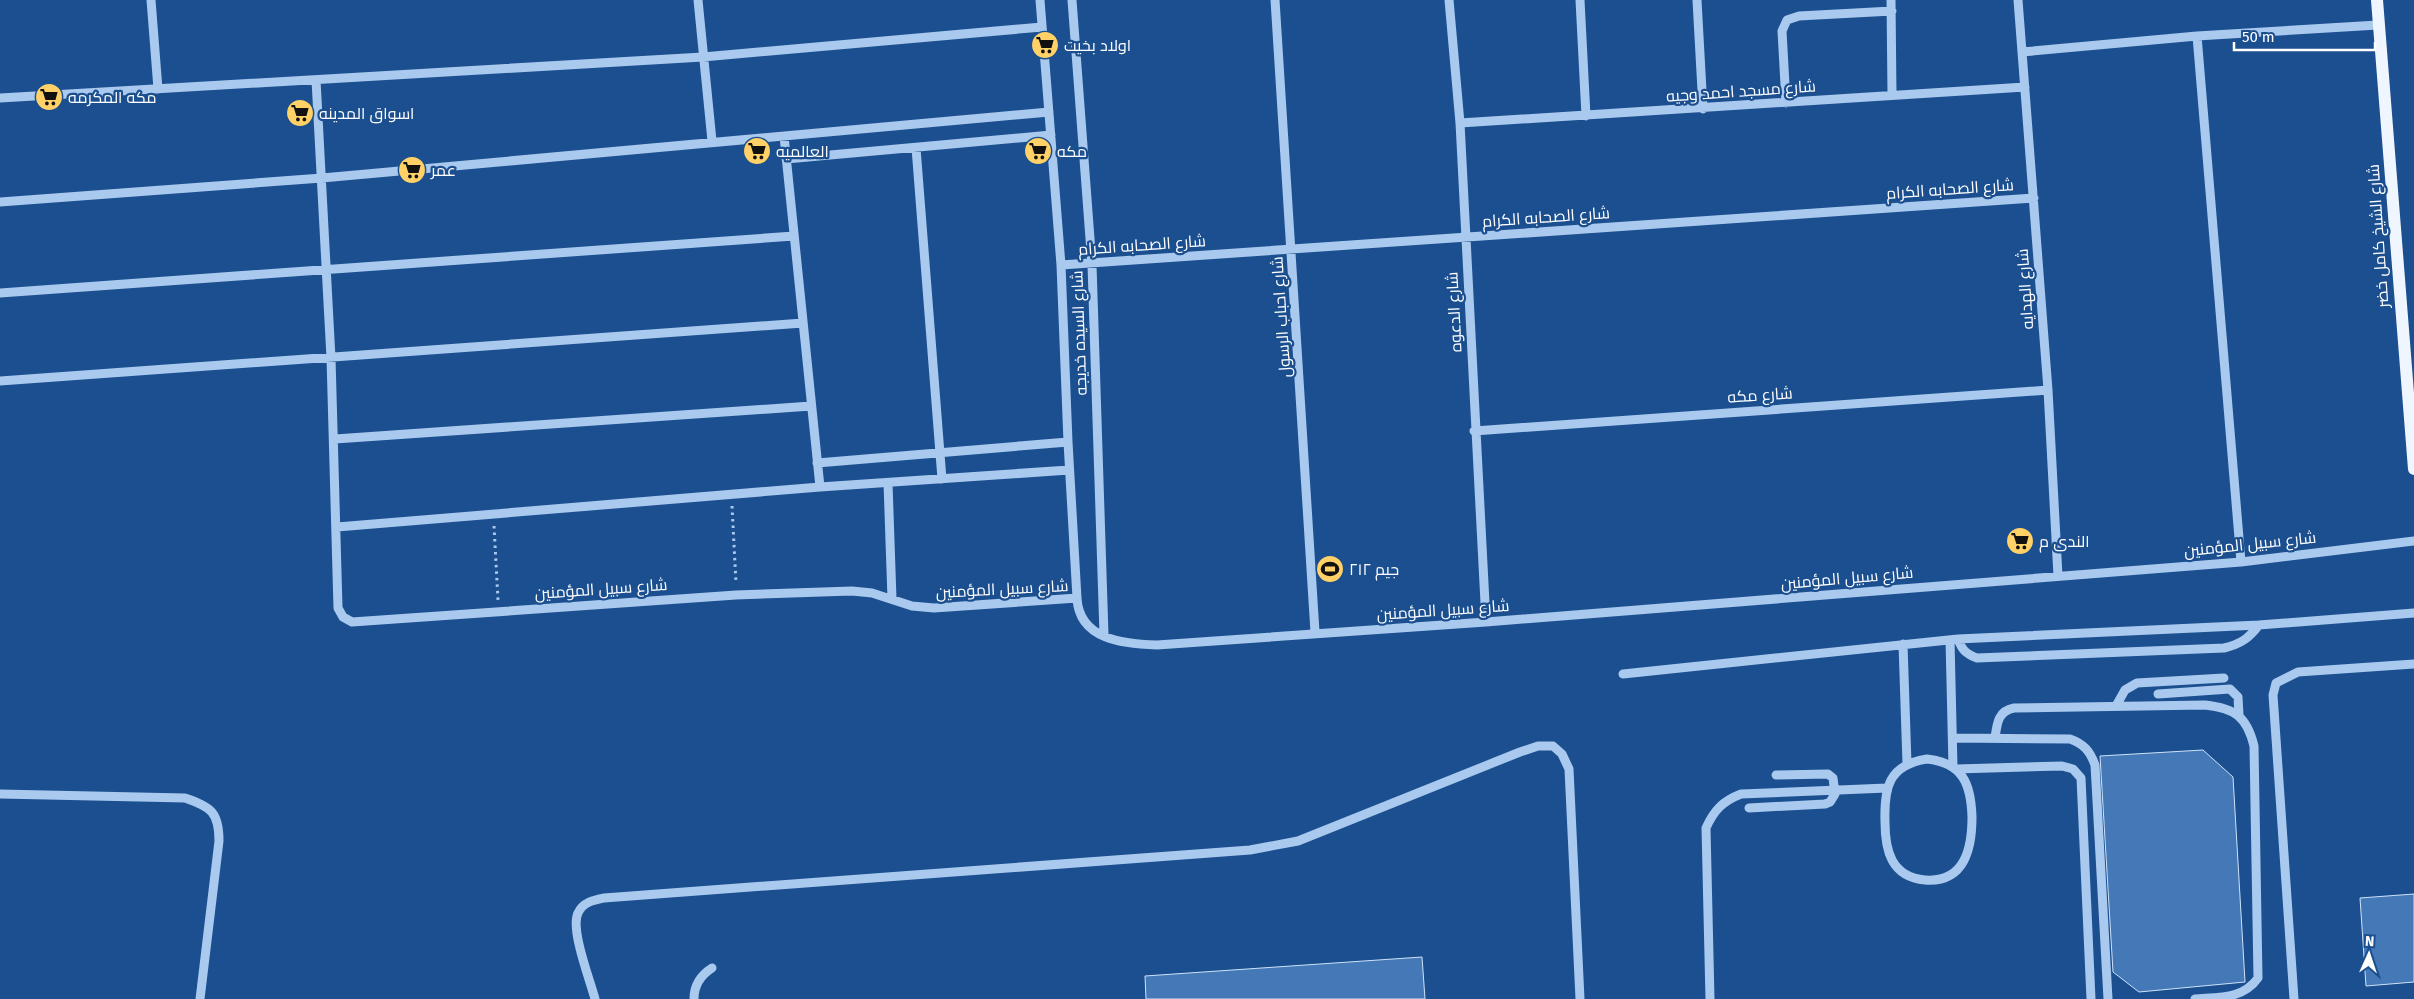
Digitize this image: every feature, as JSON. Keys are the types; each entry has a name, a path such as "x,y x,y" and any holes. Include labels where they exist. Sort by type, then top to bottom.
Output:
{"main road":[{"name":"شارع الشيخ كامل خضر","path":"2377,0 2414,469"}],"street":[{"path":"151,0 158,89"},
{"path":"698,0 712,141"},
{"name":"شارع السيده خديجه","path":"1040,0 1061,265 1069,470 1077,598"},
{"name":"شارع السيده خديجه","path":"1072,0 1092,264 1104,635"},
{"name":"شارع احباب الرسول","path":"1275,0 1315,632"},
{"name":"شارع الدعوه","path":"1449,0 1460,123 1474,430 1486,622"},
{"path":"1580,0 1586,116"},
{"path":"1697,0 1702,109"},
{"path":"1891,0 1892,95"},
{"name":"شارع الهدايه","path":"2018,0 2048,390 2058,576"},
{"path":"1786,103 1782,31 1787,20 1799,16 1892,11"},
{"path":"2022,52 2197,36 2378,24"},
{"path":"0,98 703,57 1042,26"},
{"path":"2197,36 2241,562"},
{"name":"شارع سبيل المؤمنين","path":"316,80 332,358 338,608 343,617 352,622 736,595 852,591 872,593 912,606 934,608 1077,598 1080,618 1095,632 1119,641 1157,645 1315,632 1486,622 2241,562 2414,541"},
{"name":"شارع مسجد احمد وجيه","path":"1460,123 2024,87"},
{"path":"0,202 322,178 712,141 1049,112"},
{"path":"786,160 1051,135"},
{"path":"784,136 820,488"},
{"path":"916,148 942,479"},
{"name":"شارع الصحابه الكرام","path":"1061,265 2034,198"},
{"path":"0,293 794,236"},
{"path":"0,381 803,323"},
{"name":"شارع مكه","path":"1474,430 2048,390"},
{"path":"335,439 811,406"},
{"path":"817,463 1068,442"},
{"path":"337,527 1069,470"},
{"path":"888,483 892,599"},
{"path":"1623,674 1902,644 2259,625 2414,613"},
{"path":"1954,640 1968,654 1976,658 2224,648 2239,645 2251,636 2259,625"},
{"path":"1954,640 1953,738 1955,768 1968,786 1971,796 1970,849 1958,869 1937,879 1913,878 1894,864 1888,854 1885,843 1884,798 1892,778 1907,764 1927,759 1938,760 1955,768 2062,766 2073,769 2080,778 2090,999"},
{"path":"1902,644 1907,764"},
{"path":"2294,999 2273,695 2276,683 2298,672 2414,664"},
{"path":"2116,706 2125,690 2137,683 2224,678"},
{"path":"2158,694 2230,689 2238,697 2238,715"},
{"path":"1995,738 1998,718 2002,712 2009,709 2205,704 2223,706 2238,715 2250,729 2254,746 2258,978 2251,989 2240,995 2195,999"},
{"path":"1953,738 2070,739 2086,747 2092,756 2095,765 2108,999"},
{"path":"595,999 576,926 578,912 589,901 604,898 1250,850 1298,841 1520,752 1546,746 1553,746 1562,754 1569,769 1580,999"},
{"path":"1749,808 1825,804 1833,799 1836,790 1833,778 1828,774 1776,775"},
{"path":"1710,999 1706,828 1712,813 1726,800 1741,794 1887,788"},
{"path":"0,794 185,798 206,806 216,817 218,841 200,999"},
{"path":"694,999 700,979 712,968"}],"path":[{"path":"731,496 736,595"},
{"path":"494,516 498,612"}],"building":[{"path":"2203,750 2233,777 2245,982 2139,992 2113,972 2100,756"},
{"path":"2414,894 2414,982 2366,986 2360,898"},
{"path":"1422,957 1425,999 1146,999 1145,976"}],"place":[{"name":"اولاد بخيت","path":"1045,45"},
{"name":"مكه المكرمه","path":"49,97"},
{"name":"اسواق المدينه","path":"300,113"},
{"name":"العالميه","path":"757,151"},
{"name":"مكه","path":"1038,151"},
{"name":"عمر","path":"412,170"},
{"name":"الندى م","path":"2020,541"},
{"name":"جيم ٢١٢","path":"1330,569"}]}
